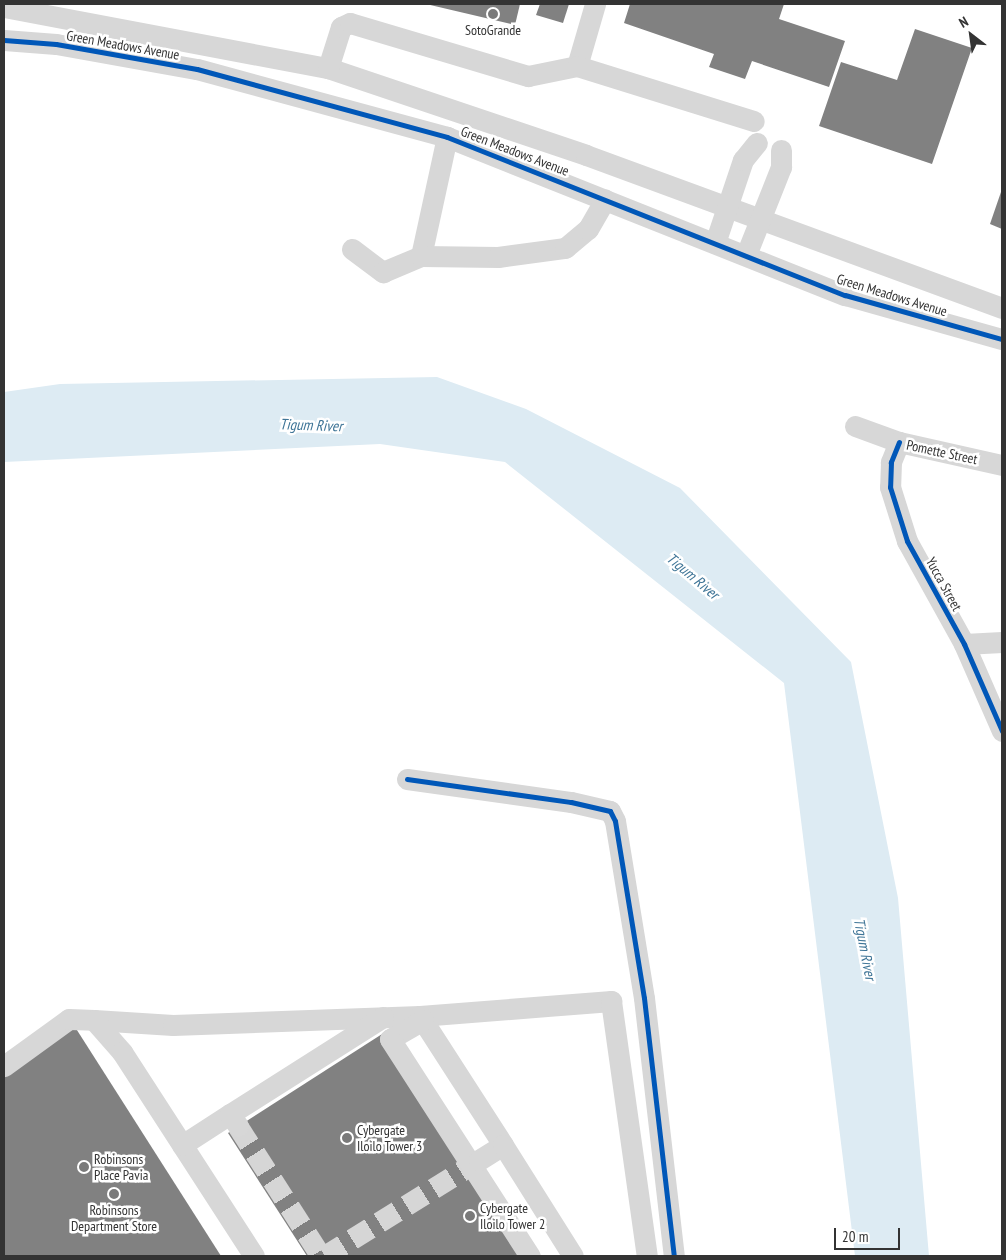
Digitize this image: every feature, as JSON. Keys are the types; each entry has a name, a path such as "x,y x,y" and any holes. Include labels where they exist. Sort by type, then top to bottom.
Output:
{"street":[{"path":"577,66 595,4"},
{"path":"4,40 9,6"},
{"name":"Green Meadows Avenue","path":"9,6 328,68 480,117 761,218 1002,308"},
{"path":"328,68 341,27 350,23 528,76 577,66 754,121"},
{"name":"Green Meadows Avenue","path":"4,40 56,44 197,69 447,137 845,295 1002,339"},
{"path":"422,256 447,137"},
{"path":"715,244 743,160 757,143"},
{"path":"746,255 781,167 781,150"},
{"path":"352,249 382,272 422,256 498,257 564,248 588,229 605,199"},
{"name":"Pomette Street","path":"855,426 899,442 1002,465"},
{"name":"Yucca Street","path":"899,442 891,462 890,486 907,541 964,644 1002,731"},
{"path":"964,644 1002,642"},
{"path":"407,779 571,802 610,811 644,998 674,1256"},
{"path":"4,1066 69,1019 173,1025 383,1017 421,1018 611,1001 647,1256"},
{"path":"182,1145 234,1120 383,1017"},
{"path":"421,1018 573,1256"},
{"path":"421,1018 390,1039 530,1256"},
{"path":"94,1020 109,1034 254,1256"},
{"path":"479,1160 503,1145"}],"water":[{"name":"Tigum River","path":"437,377 526,409 680,488 851,662 898,898 929,1256 855,1256 784,683 505,462 380,444 4,462 4,392 60,384"}],"building":[{"name":"SotoGrande","path":"426,4 520,4 515,25"},
{"path":"540,4 569,4 563,23 536,15"},
{"path":"630,4 784,4 779,19 845,41 829,87 752,61 745,79 709,67 714,54 624,23"},
{"path":"915,29 972,48 932,164 819,126 841,62 897,80"},
{"path":"1002,189 1002,229 990,224"},
{"name":"Robinsons Place Pavia","path":"75,1027 221,1256 4,1256 4,1078"},
{"name":"Cybergate Iloilo Tower 3","path":"393,1027 541,1256 307,1256 228,1133"}],"tunnel":[{"path":"238,1126 321,1256"},
{"path":"325,1256 479,1160"}],"cycle path":[{"path":"4,40 56,44 197,69 447,137 845,295 1002,339"},
{"path":"899,442 891,462 890,487 907,541 964,644 1002,731"},
{"path":"407,779 571,802 610,811 615,821 644,998 674,1256"}],"place":[{"name":"SotoGrande","path":"493,14"},
{"name":"Cybergate Iloilo Tower 3","path":"347,1138"},
{"name":"Robinsons Place Pavia","path":"84,1167"},
{"name":"Robinsons Department Store","path":"114,1194"},
{"name":"Cybergate Iloilo Tower 2","path":"470,1216"}]}
